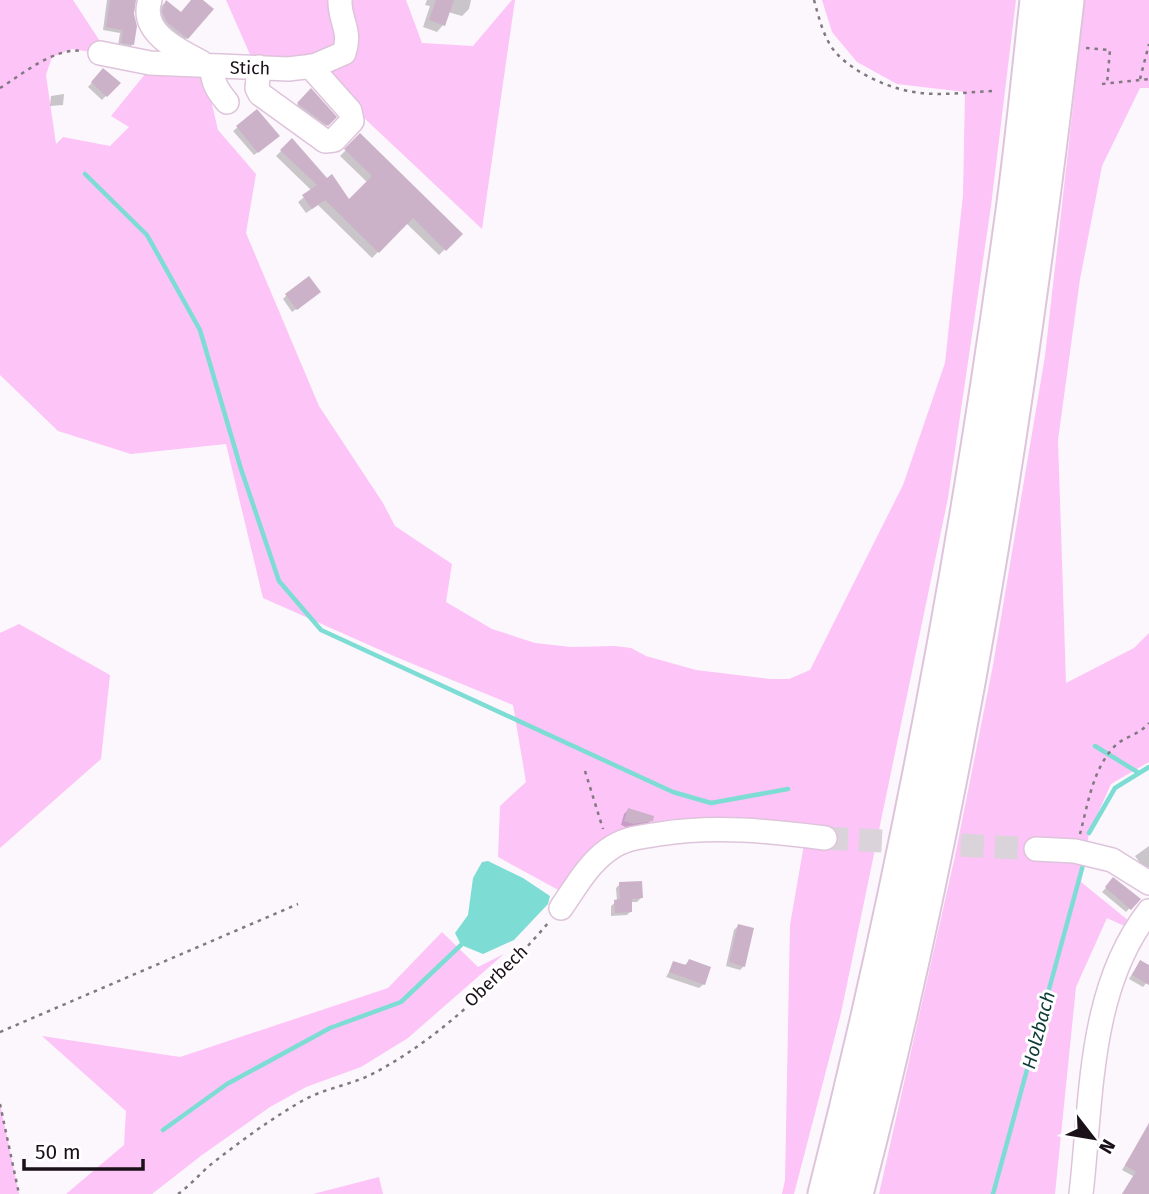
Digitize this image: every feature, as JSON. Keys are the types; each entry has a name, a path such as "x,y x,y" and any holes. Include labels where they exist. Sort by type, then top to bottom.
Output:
{"highway":[{"path":"825,1194 901,867 936,691 1010,230 1037,0"},
{"path":"856,1194 877,1115 934,855 986,584 1026,332 1067,0"}],"street":[{"path":"150,0 149,19 157,32 169,45 209,66 216,90 227,102"},
{"name":"Stich","path":"100,53 150,63 288,69 310,66 344,52 348,41 340,0"},
{"path":"259,67 257,88 260,94 325,141 334,140 352,121 350,111 310,66"},
{"path":"561,908 589,869 609,849 624,839 686,830 757,829 825,838"},
{"path":"1036,849 1075,851 1112,860 1149,883"},
{"path":"1081,1194 1096,1050 1107,992 1122,952 1149,911"}],"path":[{"path":"814,0 819,20 836,53 888,86 910,92 994,91"},
{"path":"1140,79 1149,44"},
{"path":"1086,48 1110,50 1105,84 1149,79"},
{"path":"0,89 52,57 72,49 100,53"},
{"path":"1075,851 1103,760 1119,742 1143,731 1149,723"},
{"path":"585,771 609,849"},
{"path":"0,1032 298,904"},
{"name":"Oberbech","path":"178,1194 211,1164 259,1128 305,1099 374,1073 417,1047 495,980 561,908"},
{"path":"0,1104 19,1194"}],"shaded area":[{"path":"0,0 73,0 109,55 72,49 52,57 46,75 56,144 63,137 110,146 129,127 111,116 150,68 205,75 218,130 256,174 246,233 319,406 383,503 395,526 452,564 446,602 492,629 535,643 571,647 631,648 646,656 696,670 789,679 810,670 903,485 945,363 963,195 965,92 897,84 857,62 832,32 822,0 1016,0 991,206 948,498 841,1013 794,1194 782,1194 785,1180 790,925 807,827 623,834 562,892 498,857 500,806 526,782 513,705 263,598 226,444 131,454 58,431 0,375"},
{"path":"226,0 406,0 422,43 473,46 512,0 515,0 482,229 362,116 314,66 255,66"},
{"path":"1085,0 1149,0 1149,88 1140,88 1102,166 1080,279 1058,440 1066,683 1134,648 1149,633 1149,762 1111,784 1089,833 1081,882 1129,921 1127,925 1122,925 1107,918 1076,987 1055,1194 879,1194 955,856 993,665 1045,356"},
{"path":"19,624 110,675 101,759 0,848 0,633"},
{"path":"488,861 523,878 550,896 548,904 514,940 483,954 461,945 455,933 468,915 473,878 482,862"},
{"path":"442,932 478,967 504,954 408,1038 361,1067 306,1087 270,1107 152,1194 66,1194 124,1145 126,1111 42,1036 180,1057 388,988"},
{"path":"0,1104 19,1194 0,1194"},
{"path":"379,1177 383,1194 313,1194"}],"building":[{"path":"110,0 136,0 134,14 137,26 134,45 121,43 123,30 106,27"},
{"path":"166,0 181,12 191,0 203,0 214,9 188,39 167,22 162,11"},
{"path":"436,0 454,0 445,26 429,20"},
{"path":"103,68 121,83 107,97 91,82"},
{"path":"311,88 337,117 328,126 297,103"},
{"path":"257,109 280,136 258,153 236,126"},
{"path":"360,133 463,234 446,251 413,218 379,253 325,200 312,209 302,195 317,185 280,150 292,138 327,178 332,174 349,199 372,176 344,149"},
{"path":"309,276 321,292 297,310 285,294"},
{"path":"628,808 654,816 653,821 633,824 624,821"},
{"path":"1113,877 1141,899 1131,910 1105,887"},
{"path":"642,881 643,898 632,899 632,912 615,913 614,900 620,899 619,882"},
{"path":"738,924 754,928 745,967 729,962"},
{"path":"689,959 711,967 705,985 669,972 673,961 686,965"},
{"path":"1140,960 1149,965 1149,985 1132,975"},
{"path":"1149,1123 1149,1194 1122,1194 1136,1172 1125,1165"}],"waterway":[{"path":"85,174 147,235 200,330 241,469 279,581 321,630 673,792 711,803 788,789"},
{"path":"1095,746 1139,773"},
{"name":"Holzbach","path":"1089,833 1115,788 1149,767"},
{"name":"Holzbach","path":"993,1194 1083,865"},
{"path":"163,1130 227,1084 330,1028 401,1002 461,945"}],"tunnel":[{"path":"825,838 1036,849"}]}
